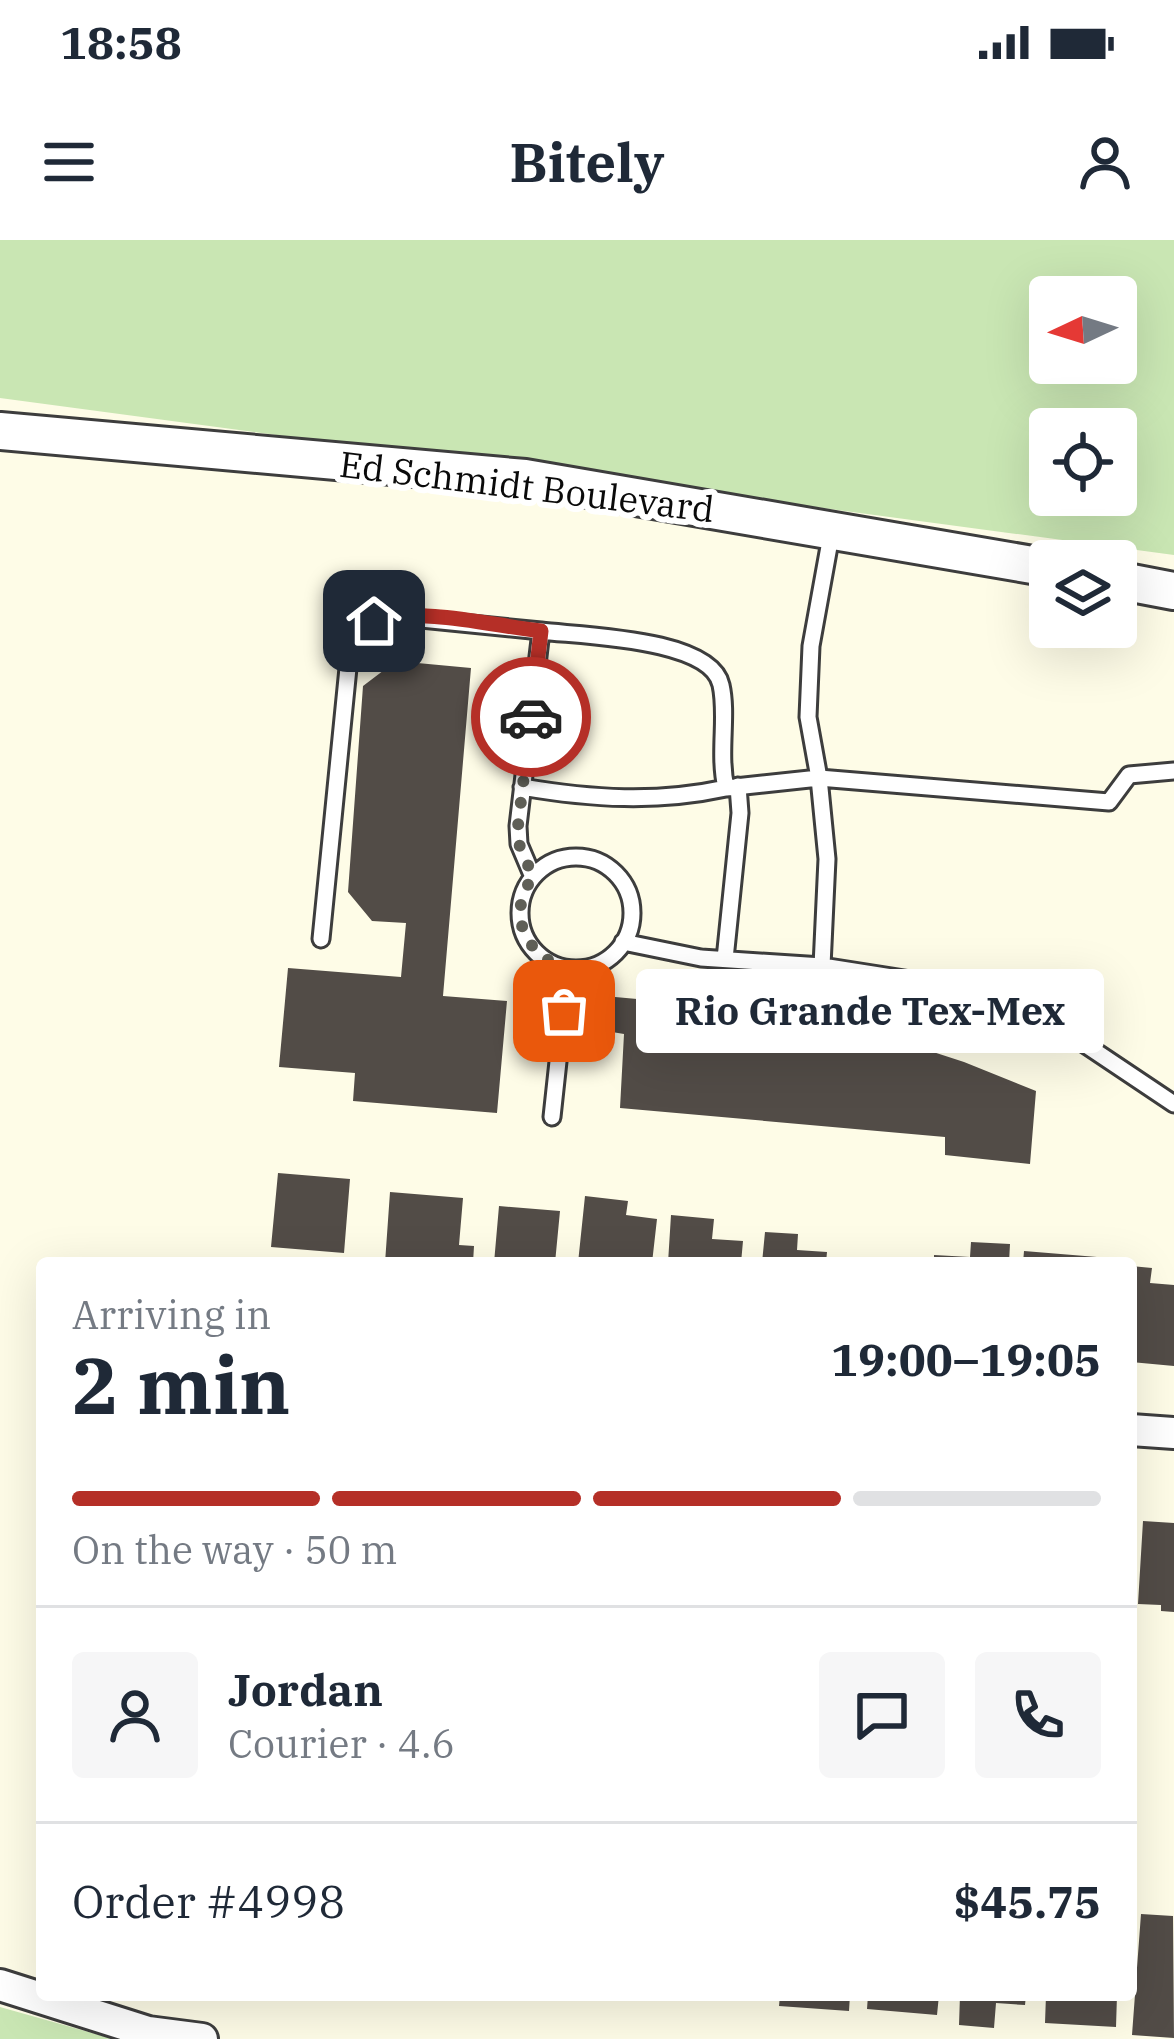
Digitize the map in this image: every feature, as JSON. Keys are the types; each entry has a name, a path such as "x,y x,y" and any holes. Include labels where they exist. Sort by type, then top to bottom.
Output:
{"street":[{"name":"Ed Schmidt Boulevard","path":"0,431 525,478 1029,564"},
{"path":"1137,584 1174,590"},
{"path":"1137,1430 1174,1433"},
{"path":"0,1985 36,1996"},
{"path":"50,2001 148,2032 202,2039"}],"lane":[{"path":"822,966 827,859 808,717 811,646 832,530"},
{"path":"321,939 349,658 355,636 374,621 391,616 669,648 705,661 721,682 721,749 740,813 724,959"},
{"path":"533,877 519,844 541,631"},
{"path":"522,787 636,800 819,778 1109,802 1130,775 1174,770"},
{"path":"574,856 609,868 630,898 632,916 623,942 604,962 586,968 568,969 536,952 520,919 521,901 533,877 556,860 574,856"},
{"path":"623,942 662,952 822,966 911,980 1062,1029 1174,1104"},
{"path":"552,1117 568,969"}],"green space":[{"path":"0,240 1174,240 1174,555 1137,550 1137,540 1062,540 0,398"},
{"path":"0,2007 110,2038 110,2039 0,2039"}],"building":[{"path":"396,661 471,668 443,996 507,1001 497,1113 353,1101 355,1073 279,1067 288,968 401,977 406,923 372,921 348,892 363,686"},
{"path":"783,995 826,1000 825,1021 964,1062 1036,1091 1030,1164 945,1155 945,1137 620,1108 624,1034 612,1032 615,997 769,1011"},
{"path":"278,1173 350,1179 344,1253 271,1247"},
{"path":"390,1192 463,1198 459,1245 474,1246 473,1257 385,1257"},
{"path":"585,1196 628,1201 626,1215 657,1219 653,1257 579,1257"},
{"path":"499,1206 560,1211 556,1257 495,1257"},
{"path":"671,1215 714,1219 712,1239 743,1241 742,1257 668,1257"},
{"path":"765,1232 798,1234 797,1250 827,1252 827,1257 763,1257"},
{"path":"971,1242 1010,1244 1009,1257 970,1257"},
{"path":"1024,1251 1097,1257 1024,1257"},
{"path":"1137,1267 1152,1268 1150,1283 1174,1285 1174,1366 1137,1363"},
{"path":"1143,1521 1174,1523 1174,1612 1161,1611 1161,1605 1138,1604"},
{"path":"1141,1914 1173,1916 1174,2038 1132,2035"},
{"path":"779,2001 850,2001 849,2011 779,2006"},
{"path":"868,2001 938,2001 937,2015 867,2009"},
{"path":"960,2001 1025,2001 1025,2005 996,2003 994,2028 959,2025"},
{"path":"1046,2001 1117,2001 1116,2027 1045,2023"}],"way so far":[{"path":"531,717 518,826 519,844 533,877 521,901 520,919 536,952 568,969 564,1011"}],"place":[{"name":"Rio Grande Tex-Mex","path":"564,1011"}],"route":[{"path":"374,621 391,616 541,631 531,717"}]}
